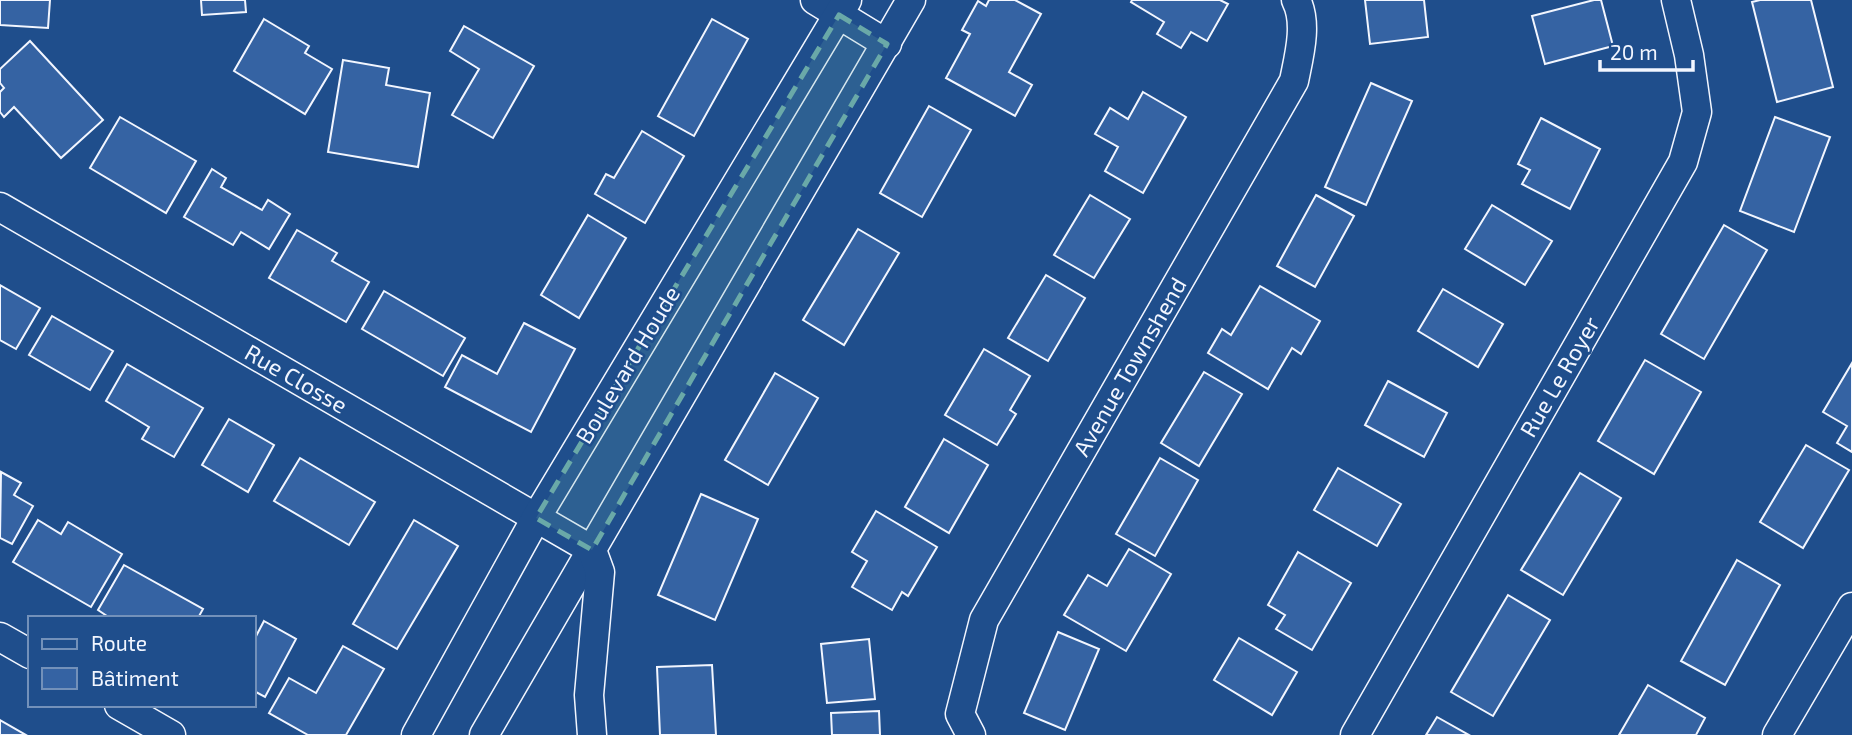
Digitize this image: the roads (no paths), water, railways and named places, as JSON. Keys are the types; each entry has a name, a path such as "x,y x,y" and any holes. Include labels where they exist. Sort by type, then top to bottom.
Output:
{"street":[{"path":"815,0 843,7 887,44"},
{"path":"484,735 911,0"},
{"name":"Avenue Townshend","path":"971,735 960,714 984,620 1294,81 1301,45 1301,8 1296,0"},
{"name":"Rue Le Royer","path":"1354,735 1683,162 1696,112 1689,55 1676,0"},
{"name":"Boulevard Houde","path":"416,735 536,518 843,7"},
{"name":"Rue Closse","path":"0,207 592,550"},
{"path":"592,550 600,572 589,695 592,735"},
{"path":"1777,735 1852,607"},
{"path":"0,637 28,653"},
{"path":"122,707 171,735"}]}
